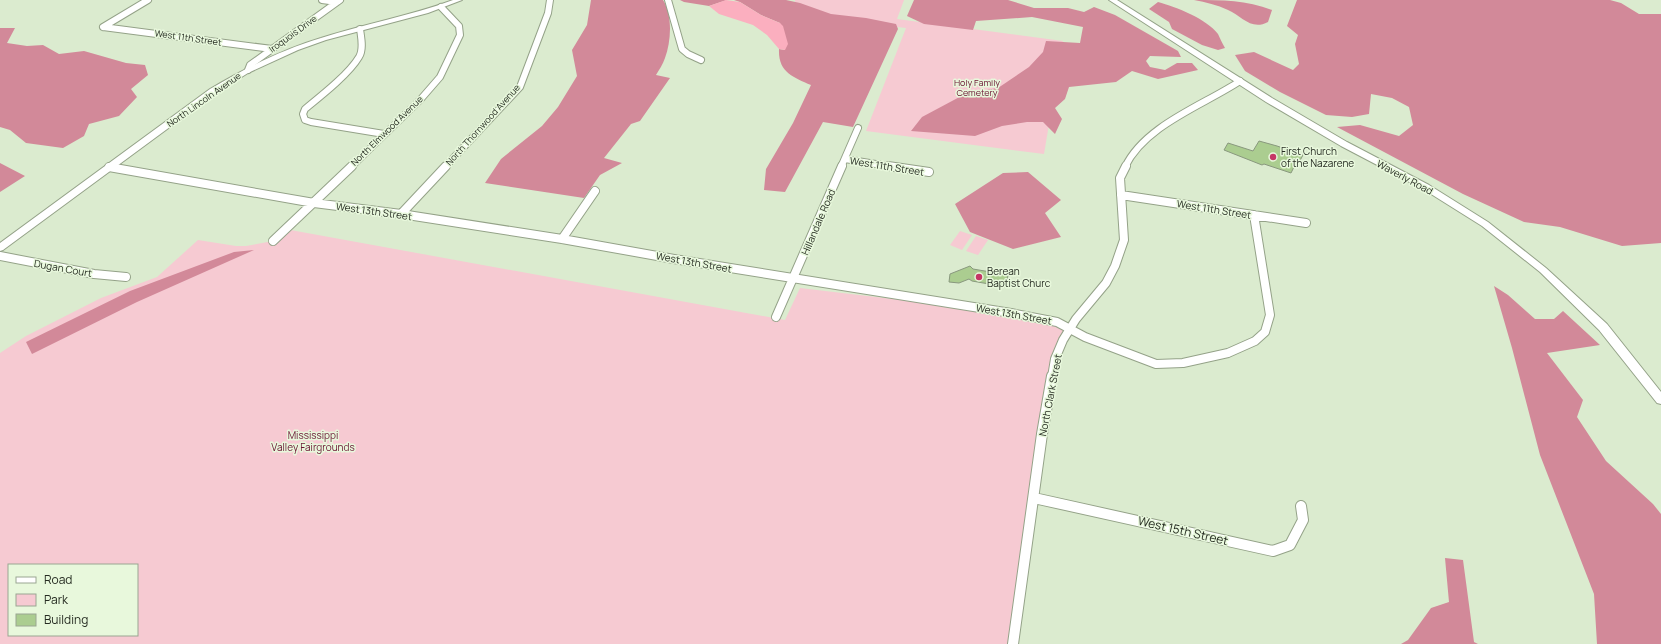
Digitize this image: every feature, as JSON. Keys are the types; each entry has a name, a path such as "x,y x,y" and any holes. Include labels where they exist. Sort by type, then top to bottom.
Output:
{"street":[{"name":"West 11th Street","path":"148,0 103,27 272,49"},
{"path":"322,0 339,1"},
{"name":"North Lincoln Avenue","path":"0,248 213,91 248,70 299,48 360,29 441,7 459,0"},
{"name":"North Thornwood Avenue","path":"401,214 520,87 548,13 550,0"},
{"path":"668,0 681,48 689,55 701,60"},
{"name":"Waverly Road","path":"1112,0 1327,135 1426,186 1489,227 1543,270 1603,327 1661,400"},
{"name":"Iroquois Drive","path":"248,70 250,65 339,1"},
{"name":"North Elmwood Avenue","path":"273,241 420,100 440,77 460,35 459,26 441,7"},
{"path":"360,29 362,40 360,56 339,80 305,109 303,114 305,120 311,122 384,134"},
{"name":"North Clark Street","path":"1013,644 1042,434 1055,359 1076,319 1106,283 1115,266 1124,240 1120,178 1128,161 1136,150 1174,118 1240,81"},
{"name":"Hillandale Road","path":"776,317 858,128"},
{"name":"West 11th Street","path":"845,159 930,172"},
{"name":"West 13th Street","path":"109,168 1018,314 1057,322 1112,349 1156,364 1183,363 1228,353 1255,341 1265,332 1270,314 1254,215"},
{"path":"562,240 595,191"},
{"name":"West 11th Street","path":"1121,195 1306,223"},
{"name":"Dugan Court","path":"0,256 94,274 126,277"},
{"name":"West 15th Street","path":"1034,498 1273,551 1290,545 1302,520 1301,506"}],"green space":[{"name":"Holy Family Cemetery","path":"795,0 904,0 897,19 1063,41 1044,154 866,131 906,28 795,15"},
{"name":"Mississippi Valley Fairgrounds","path":"285,229 785,320 800,288 1011,313 1070,329 1055,359 1013,644 0,644 0,353 26,336 101,298 157,277 198,240 236,246 246,246 273,241"},
{"path":"960,231 972,235 962,250 950,245"},
{"path":"976,236 988,240 978,255 966,251"}],"shaded area":[{"path":"591,0 663,0 670,21 669,44 664,60 656,75 670,78 640,121 631,124 604,158 622,163 600,175 584,198 485,183 501,159 542,126 558,107 577,76 572,50 587,25"},
{"path":"680,0 727,0 709,6"},
{"path":"726,0 740,2 761,15 780,23 783,26 788,44 785,50 779,49 767,35 753,25 719,14 709,6"},
{"path":"734,0 786,0 800,3 831,14 866,18 896,24 898,29 853,127 823,122 785,192 764,190 766,169 793,123 811,85 788,73 781,63 779,49 785,50 780,23 761,15"},
{"path":"914,0 1008,0 1034,8 1068,8 1084,12 1094,7 1115,15 1178,51 1181,57 1150,56 1146,61 1150,67 1165,70 1177,63 1192,63 1198,70 1158,79 1132,71 1116,82 1069,87 1065,99 1055,108 1062,119 1055,134 1043,122 1027,122 1002,126 975,136 911,131 922,117 967,93 998,88 1029,67 1043,52 1046,41 1080,43 1083,27 1032,17 976,21 973,30 924,24 907,16"},
{"path":"1194,0 1244,2 1272,10 1268,22 1257,25 1247,22 1224,8"},
{"path":"1297,0 1610,0 1621,3 1639,14 1661,14 1661,243 1622,246 1560,227 1524,222 1463,194 1337,127 1360,125 1399,136 1413,125 1409,107 1392,98 1371,94 1369,114 1352,117 1326,115 1280,92 1245,71 1235,55 1254,52 1293,70 1299,64 1295,44 1298,35 1287,26"},
{"path":"1158,2 1182,10 1207,23 1218,34 1225,48 1218,50 1202,45 1172,29 1169,22 1149,9"},
{"path":"0,28 15,28 7,43 27,46 43,45 59,54 84,51 126,63 145,65 148,75 131,89 137,97 119,116 89,124 84,136 63,148 26,143 10,130 0,127"},
{"path":"0,163 25,176 0,192"},
{"path":"1028,172 1061,200 1045,213 1061,237 1013,249 970,232 955,204 1003,173"},
{"path":"254,250 137,302 32,354 26,342 130,291 234,252"},
{"path":"1494,286 1508,295 1535,319 1554,319 1563,311 1600,345 1547,353 1583,400 1577,417 1606,461 1653,504 1661,514 1661,644 1597,644 1594,594 1540,455"},
{"path":"1445,558 1463,560 1474,642 1478,644 1401,644 1408,640 1431,608 1449,602"}],"building":[{"name":"First Church of the Nazarene","path":"1259,141 1303,155 1291,173 1264,164 1262,165 1224,150 1228,143 1253,151"},
{"name":"Berean Baptist Churc","path":"970,266 973,269 1008,275 1006,287 972,281 969,279 959,283 949,282 950,274"}],"place":[{"name":"First Church of the Nazarene","path":"1273,157"},
{"name":"Berean Baptist Churc","path":"979,277"}]}
